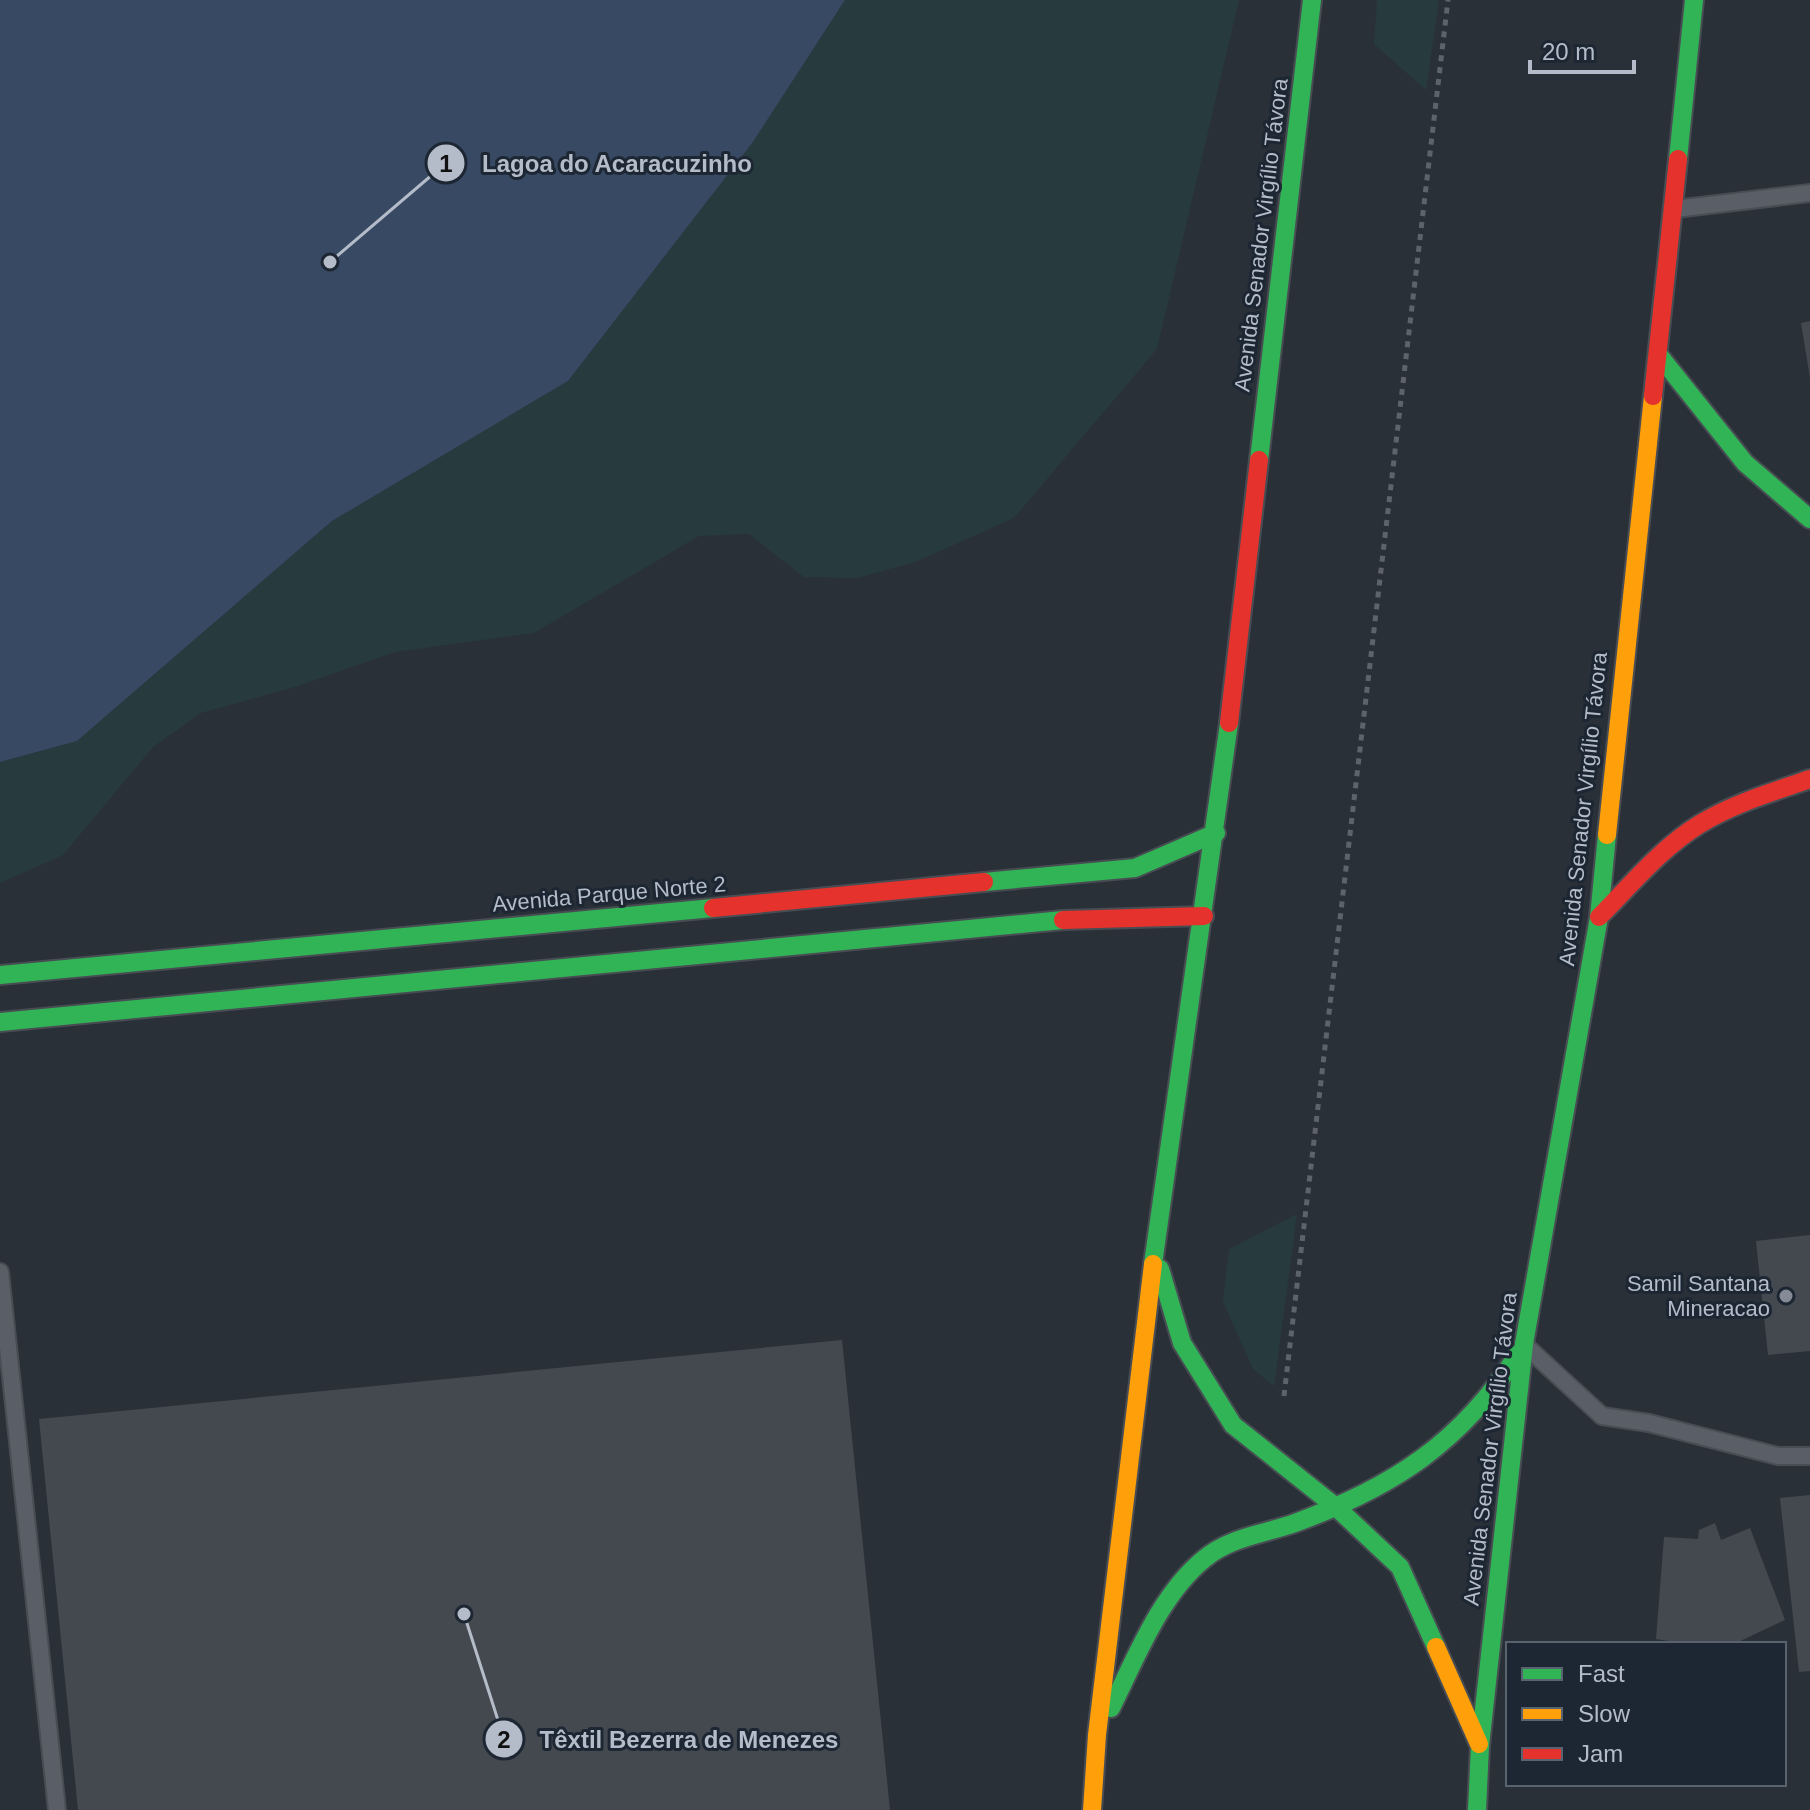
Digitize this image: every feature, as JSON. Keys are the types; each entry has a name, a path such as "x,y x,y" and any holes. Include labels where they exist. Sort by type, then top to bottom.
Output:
{"main road":[{"name":"Avenida Senador Virgílio Távora","path":"1092,1810 1097,1735 1155,1250 1216,833 1312,0"},
{"name":"Avenida Senador Virgílio Távora","path":"1477,1810 1480,1746 1524,1344 1599,917 1694,0"},
{"path":"1658,354 1730,451 1778,497 1810,519"},
{"path":"1599,917 1661,855 1699,825 1756,798 1810,779"},
{"name":"Avenida Parque Norte 2","path":"0,975 1135,868 1216,833"},
{"path":"0,1021 1040,921 1204,916"},
{"path":"1155,1250 1182,1343 1233,1425 1336,1507 1400,1567 1480,1746"},
{"path":"1097,1735 1161,1611 1218,1549 1336,1507 1390,1481 1446,1446 1501,1384 1524,1344"}],"lane":[{"path":"1673,209 1810,193"},
{"path":"0,1272 3,1334 57,1810"},
{"path":"1524,1344 1602,1416 1649,1423 1778,1456 1810,1456"}],"path":[{"path":"1284,1396 1448,0"}],"green space":[{"path":"845,0 1239,0 1157,349 1014,518 918,561 858,578 804,577 749,534 699,536 534,633 395,652 298,686 201,713 153,747 63,855 0,883 0,762 77,741 332,521 568,381 753,142"},
{"path":"1377,0 1439,0 1426,90 1374,44"},
{"path":"1297,1214 1274,1386 1253,1369 1223,1302 1229,1249"}],"water":[{"path":"0,0 845,0 753,142 568,381 332,521 77,741 0,762"}],"building":[{"path":"1810,321 1810,378 1801,323"},
{"name":"Samil Santana Mineracao","path":"1810,1235 1810,1351 1768,1355 1756,1241"},
{"path":"842,1340 890,1810 78,1810 39,1419"},
{"path":"1810,1495 1810,1671 1799,1672 1780,1498"},
{"path":"1715,1523 1721,1540 1750,1528 1785,1620 1738,1642 1656,1639 1664,1537 1698,1539 1699,1530"}],"traffic: fast":[{"path":"1259,460 1312,0"},
{"path":"1678,159 1694,0"},
{"path":"1658,354 1745,463 1810,519"},
{"path":"1153,1264 1229,723"},
{"path":"984,882 1135,868 1216,833"},
{"path":"1477,1810 1480,1746 1524,1344 1599,917 1607,835"},
{"path":"0,975 713,908"},
{"path":"0,1022 1063,920"},
{"path":"1160,1269 1182,1343 1233,1425 1336,1507 1400,1567 1436,1647"},
{"path":"1111,1708 1162,1609 1174,1590 1204,1559 1236,1541 1330,1509 1394,1477 1448,1437 1473,1413 1518,1354"}],"traffic: slow":[{"path":"1607,835 1653,396"},
{"path":"1092,1810 1097,1735 1153,1264"},
{"path":"1436,1647 1479,1744"}],"traffic: jam":[{"path":"1653,396 1678,159"},
{"path":"1229,723 1259,460"},
{"path":"1599,917 1659,856 1700,824 1740,804 1810,779"},
{"path":"713,908 984,882"},
{"path":"1063,920 1204,916"}],"place":[{"name":"Lagoa do Acaracuzinho","path":"330,262"},
{"name":"Samil Santana Mineracao","path":"1786,1296"},
{"name":"Têxtil Bezerra de Menezes","path":"464,1614"}]}
